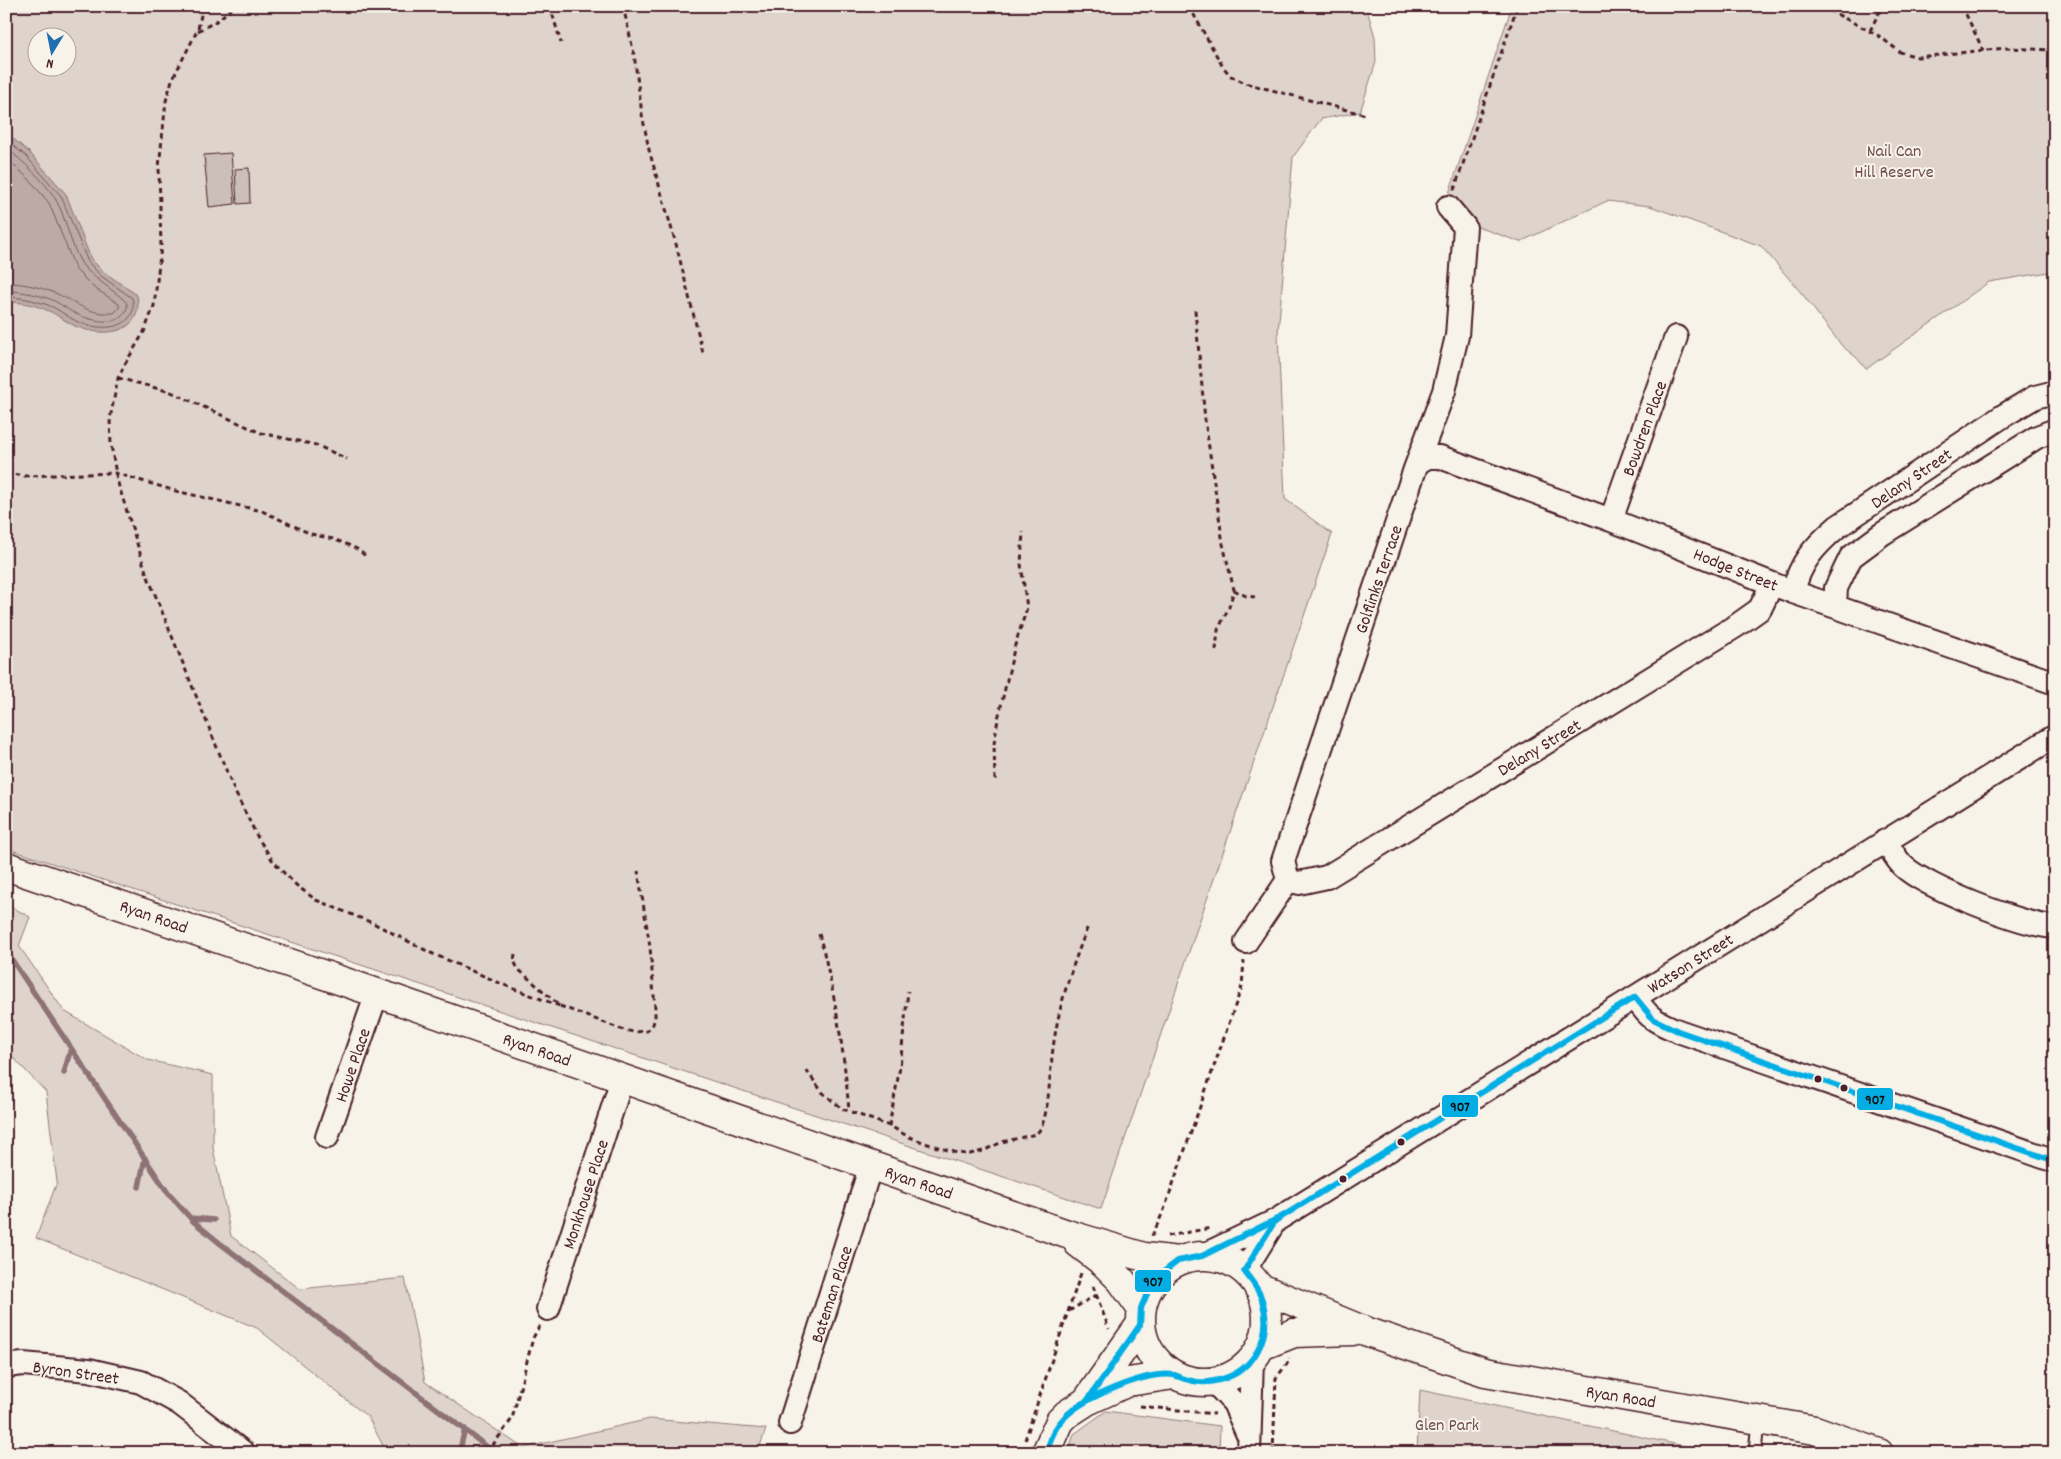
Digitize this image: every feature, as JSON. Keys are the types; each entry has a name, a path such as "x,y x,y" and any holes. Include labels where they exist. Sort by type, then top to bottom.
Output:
{"street":[{"name":"Golflinks Terrace","path":"1288,880 1283,861 1444,391 1457,336 1465,227 1448,207"},
{"name":"Bowdren Place","path":"1611,520 1676,337"},
{"name":"Delany Street","path":"1792,592 1796,575 1815,546 1838,527 2003,416 2035,398 2055,392"},
{"name":"Delany Street","path":"1835,606 1836,588 1851,557 1899,523 2037,437 2055,430"},
{"name":"Hodge Street","path":"1419,462 1428,457 1440,457 1611,520 1792,592 2055,683"},
{"name":"Delany Street","path":"1288,880 1299,883 1327,877 1710,642 1760,609 1772,584"},
{"name":"Watson Street","path":"1190,1259 1274,1221 2055,736"},
{"path":"1886,841 1903,866 1933,886 2020,919 2055,927"},
{"name":"Ryan Road","path":"6,866 377,993 1067,1234 1144,1257 1190,1259"},
{"path":"1246,942 1288,880"},
{"name":"Howe Place","path":"327,1136 377,993"},
{"path":"1635,997 1655,1022 1678,1031 2055,1161"},
{"name":"Monkhouse Place","path":"548,1309 622,1079"},
{"name":"Bateman Place","path":"790,1424 872,1165"},
{"name":"Watson Street","path":"1251,1279 1274,1221"},
{"name":"Ryan Road","path":"1067,1234 1104,1263 1121,1280 1141,1317"},
{"path":"1250,1446 1257,1353 1264,1337 1267,1317 1263,1297 1251,1279 1224,1260 1190,1259 1164,1270 1153,1280 1146,1294 1141,1317 1144,1340 1151,1354 1161,1367 1174,1375 1193,1381 1214,1382 1235,1374 1257,1353"},
{"name":"Ryan Road","path":"1251,1279 1364,1331 1486,1372 1815,1430 1879,1453"},
{"path":"1087,1401 1141,1317"},
{"name":"Ryan Road","path":"1257,1353 1294,1333 1364,1331"},
{"name":"Byron Street","path":"6,1366 23,1364 89,1370 141,1382 179,1403 244,1453"},
{"path":"1035,1448 1067,1414 1087,1401 1128,1382 1174,1375"},
{"path":"1214,1382 1234,1403 1250,1446"}],"lane":[{"path":"1755,1453 1758,1419"}],"path":[{"path":"203,6 196,32 172,80 166,101 159,167 162,223 161,247 154,306 144,332 118,378 110,419 111,445 115,473 127,518 146,572 179,658 235,792 258,838 273,861 296,885 316,900 376,924 431,953 509,987 574,1013 633,1032 647,1031 655,1019 652,969 638,872"},
{"path":"196,32 215,22 234,6"},
{"path":"550,6 561,43"},
{"path":"623,6 634,54 642,114 650,150 703,353"},
{"path":"1189,6 1223,67 1231,76 1245,83 1366,115"},
{"path":"1448,207 1496,71 1516,10 1514,6"},
{"path":"1821,6 1879,36 1900,52 1918,57 2006,48 2055,50"},
{"path":"1870,31 1881,8 1884,6"},
{"path":"1962,6 1983,50"},
{"path":"1196,310 1205,420 1223,544 1234,590 1229,607 1218,630 1216,650"},
{"path":"118,378 171,392 262,433 316,445 347,459"},
{"path":"6,473 33,476 115,473 176,491 241,504 262,511 311,534 346,544 357,549 367,558"},
{"path":"995,780 994,744 998,719 1015,645 1027,608 1021,564 1023,532"},
{"path":"1234,590 1246,596 1255,597"},
{"path":"806,1070 823,1093 838,1106 928,1144 957,1153 970,1154 982,1151 1002,1142 1040,1132 1047,1100 1054,1029 1070,973 1088,926"},
{"path":"819,934 841,1036 849,1111"},
{"path":"1214,1227 1151,1239 1164,1210 1242,986 1246,942"},
{"path":"514,954 514,960 518,969 560,1006"},
{"path":"888,1126 900,1066 908,990"},
{"path":"1035,1448 1068,1311 1084,1265"},
{"path":"1093,1286 1112,1336"},
{"path":"1068,1311 1096,1295"},
{"path":"487,1453 512,1419 533,1338 548,1309"},
{"path":"1273,1453 1276,1378 1287,1364 1290,1356"},
{"path":"1140,1406 1215,1414"}],"green space":[{"path":"6,6 1366,6 1375,37 1376,62 1360,112 1321,119 1293,157 1278,333 1285,499 1332,534 1101,1209 6,848"},
{"name":"Nail Can Hill Reserve","path":"1512,6 2055,6 2055,271 1989,282 1866,369 1857,358 1842,346 1803,295 1761,246 1650,206 1607,201 1520,242 1442,214"},
{"path":"6,904 30,917 19,946 64,1011 148,1060 213,1075 213,1148 231,1236 300,1289 405,1278 425,1382 523,1448 650,1419 766,1429 759,1449 751,1453 387,1453 368,1417 257,1328 36,1238 57,1182 46,1092 6,1050"},
{"name":"Glen Park","path":"1420,1390 1717,1453 1417,1453"},
{"path":"1106,1411 1220,1426 1219,1453 1068,1453 1074,1434"}],"water":[{"path":"6,128 10,136 29,152 66,194 91,259 104,272 137,295 138,308 128,326 109,332 86,330 39,307 6,302"}],"building":[{"path":"231,153 235,204 209,207 204,155"},
{"path":"249,168 250,203 237,204 235,169"}],"waterway":[{"path":"6,951 168,1193 193,1221 495,1453"},
{"path":"64,1073 71,1048"},
{"path":"139,1187 145,1158"},
{"path":"191,1218 214,1220"},
{"path":"459,1453 465,1429"}],"transit line":[{"name":"907","path":"1635,997 1653,1019 1678,1031 2055,1161"},
{"name":"907","path":"1046,1453 1051,1439 1063,1419 1084,1403 1115,1388 1148,1377 1162,1375 1174,1375 1198,1382 1211,1382 1232,1375 1242,1369 1258,1350 1265,1326 1265,1313 1261,1296 1244,1271 1275,1221 1635,997"},
{"name":"907","path":"1080,1405 1087,1401 1140,1325 1141,1308 1153,1280 1178,1261 1202,1256 1283,1216"}]}
